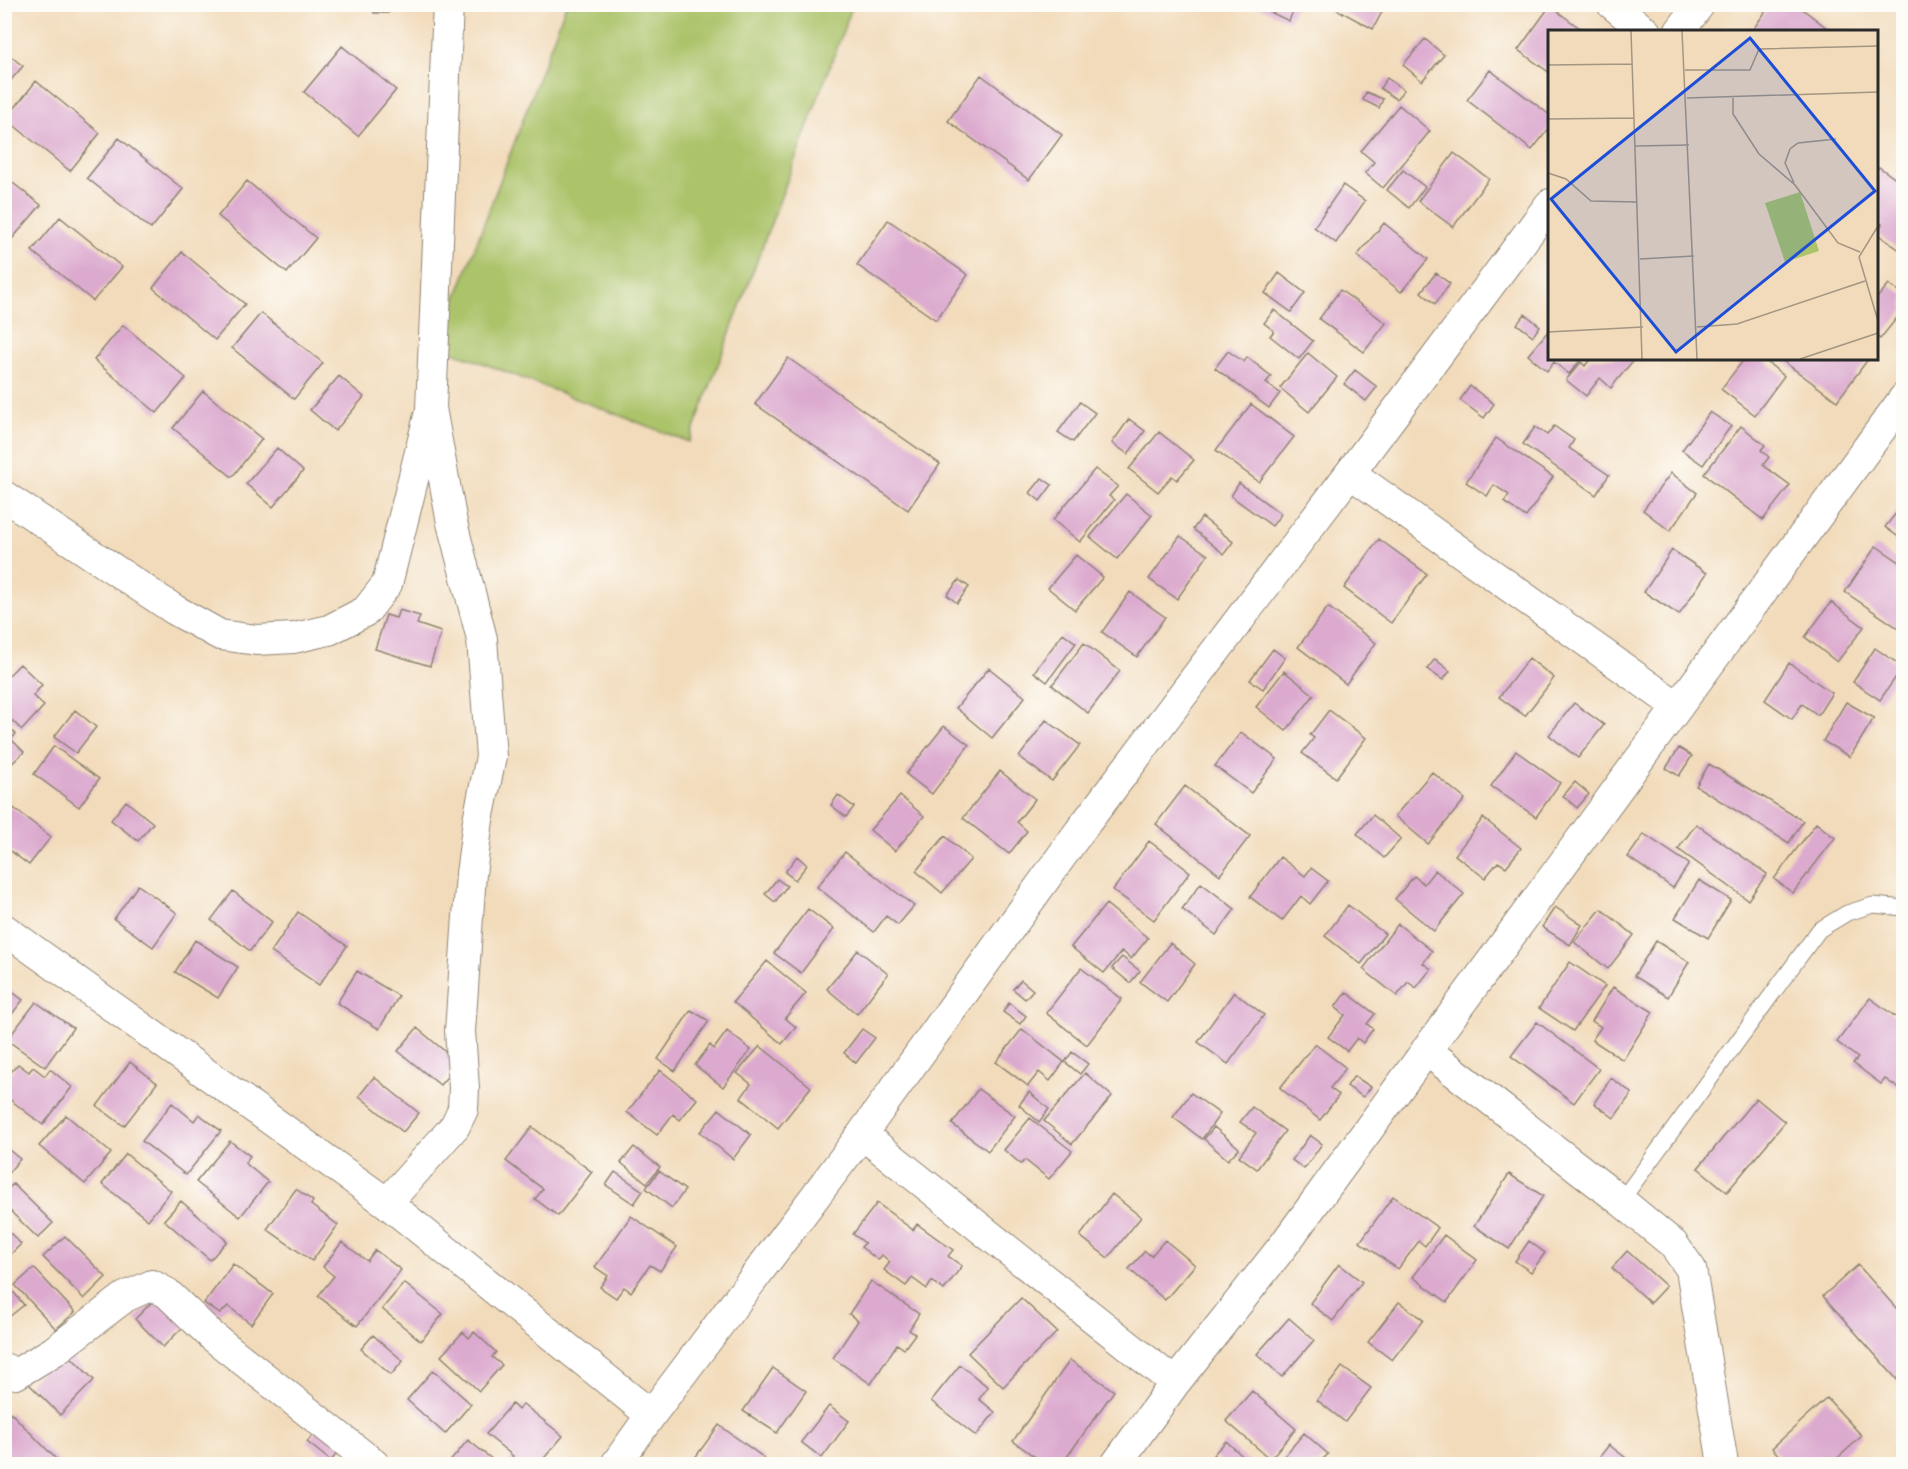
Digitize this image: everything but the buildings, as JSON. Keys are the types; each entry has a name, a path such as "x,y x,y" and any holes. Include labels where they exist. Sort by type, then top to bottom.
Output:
{"street":[{"path":"4,496 174,610 220,635 257,640 294,638 329,630 366,611 387,584 431,408 448,4"},
{"path":"1612,4 1644,30"},
{"path":"1680,30 1700,4"},
{"path":"616,1464 651,1414 862,1134 1079,832 1548,207"},
{"path":"1116,1464 1175,1383 1283,1246 1904,398"},
{"path":"387,1203 455,1126 463,1109 460,1030 469,896 478,820 491,757 483,639 452,523 431,408"},
{"path":"1350,473 1678,707"},
{"path":"4,929 387,1203 651,1414"},
{"path":"1426,1050 1621,1201 1673,1245 1691,1269 1723,1464"},
{"path":"862,1134 1175,1383"},
{"path":"4,1368 16,1374 54,1351 125,1297 152,1285 167,1293 213,1336 374,1464"}],"lane":[{"path":"1621,1201 1819,930 1847,913 1873,905 1904,908"}],"green space":[{"path":"836,4 851,10 689,442 438,346 566,5"}]}
